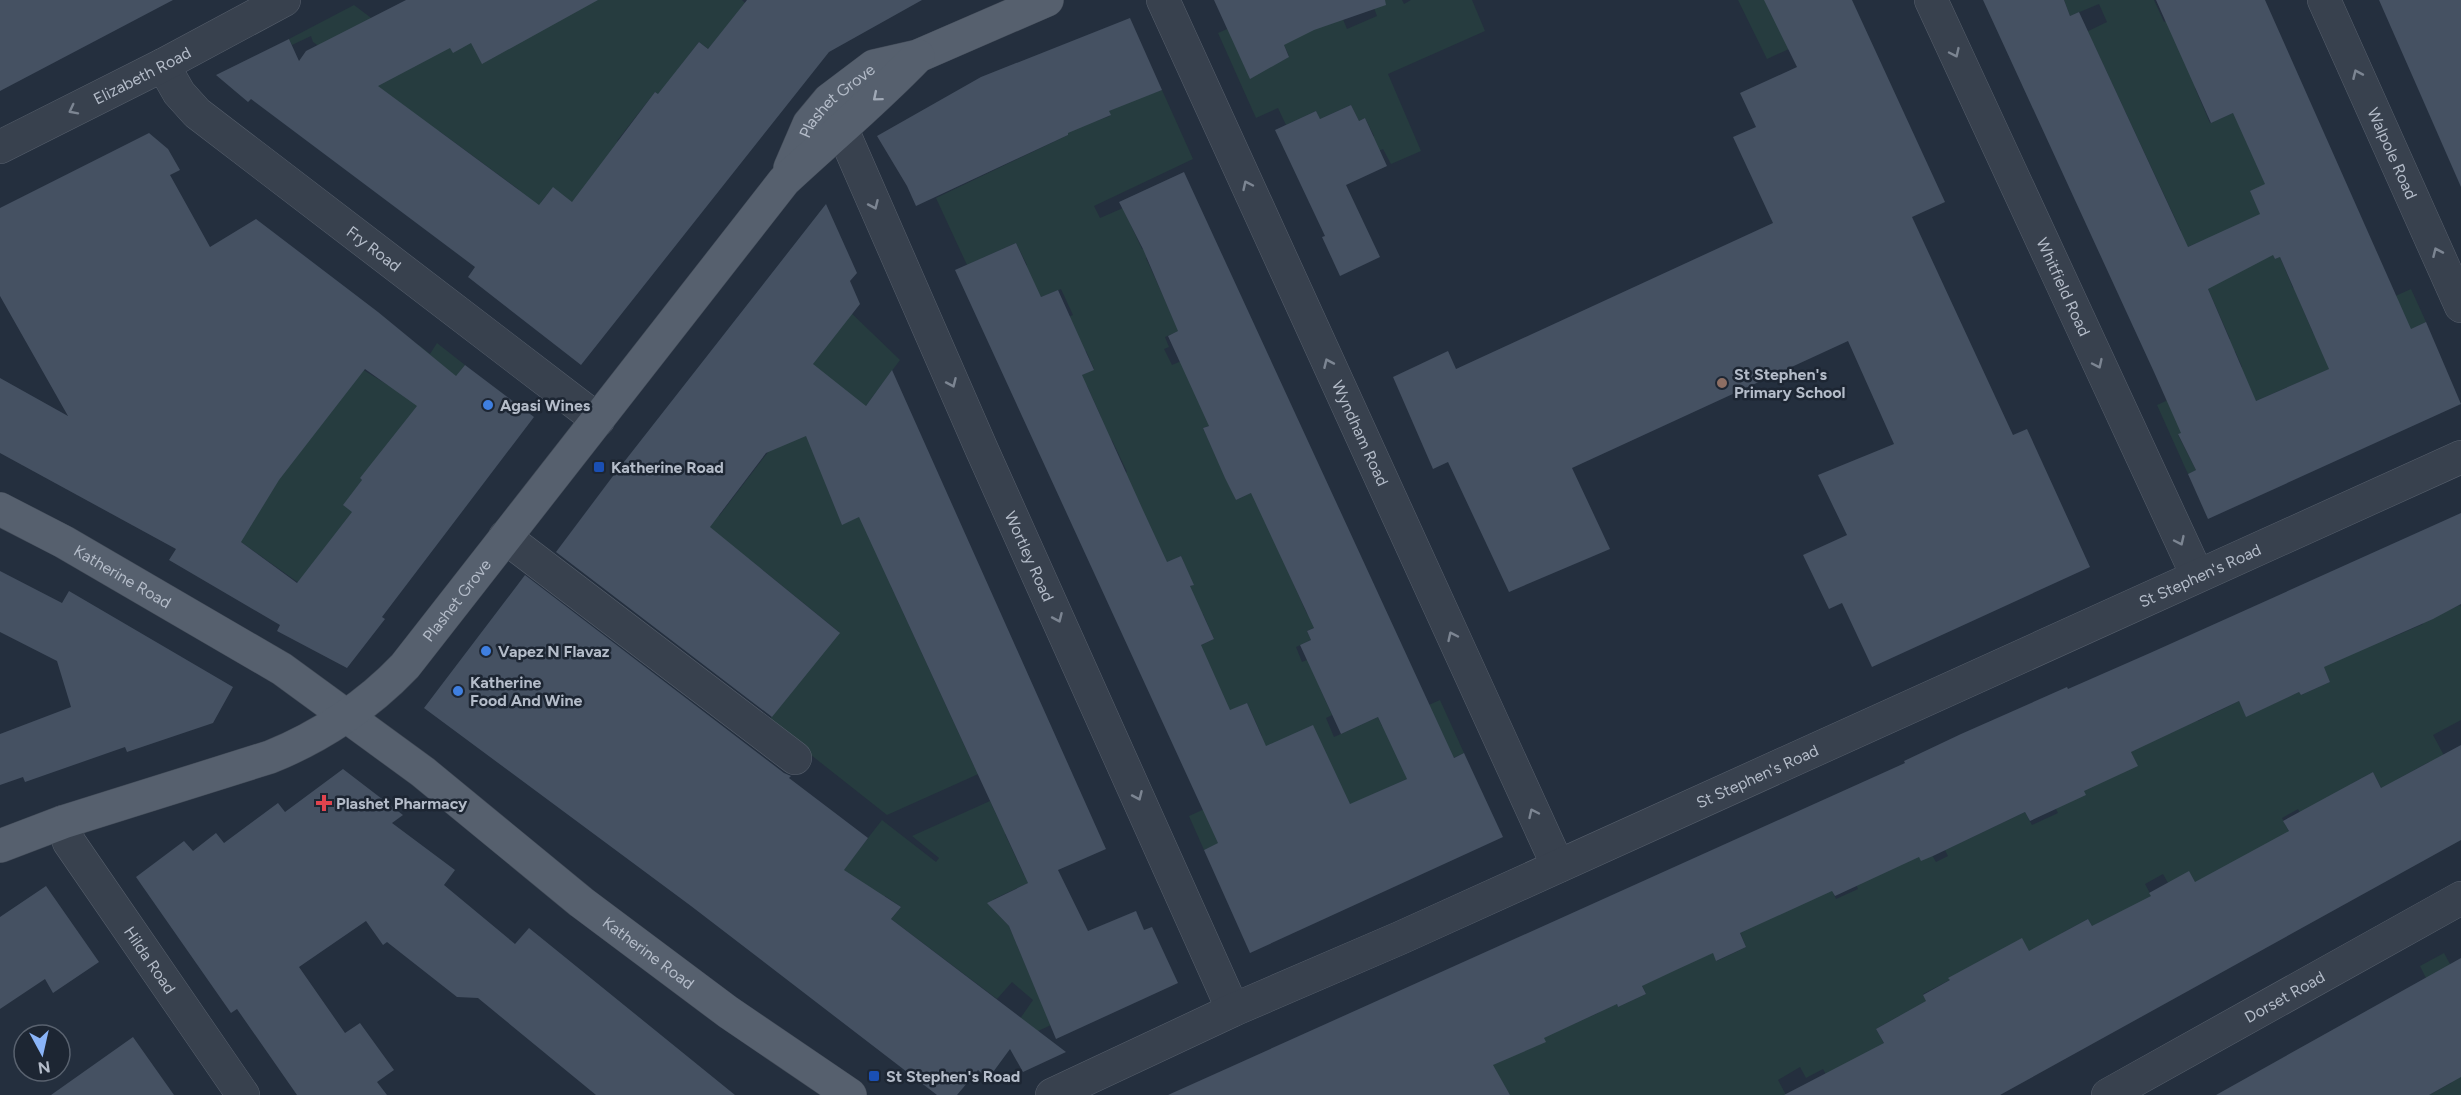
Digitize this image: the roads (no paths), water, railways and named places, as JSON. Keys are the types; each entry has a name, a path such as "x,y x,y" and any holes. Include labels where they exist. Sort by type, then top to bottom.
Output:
{"main road":[{"name":"Plashet Grove","path":"0,846 63,822 270,757 302,744 385,688 405,666 598,420 835,114 887,89 918,56 1047,0"},
{"name":"Katherine Road","path":"3,517 64,542 259,654 423,772 581,902 728,1012 850,1095"}],"street":[{"name":"Elizabeth Road","path":"0,147 163,65 284,0"},
{"name":"Wyndham Road","path":"1163,0 1558,866"},
{"name":"Whitfield Road","path":"1930,0 2197,575"},
{"name":"Walpole Road","path":"2324,0 2461,306"},
{"name":"Fry Road","path":"163,65 179,93 197,113 598,420"},
{"name":"Wortley Road","path":"835,114 982,450 1233,1010"},
{"name":"St Stephen's Road","path":"1052,1095 1233,1010 1558,866 2461,457"},
{"path":"505,537 795,758"},
{"name":"Hilda Road","path":"63,822 69,842 243,1095"},
{"name":"Dorset Road","path":"2108,1095 2461,898"}],"place":[{"name":"St Stephen's Primary School","path":"1722,383"},
{"name":"Agasi Wines","path":"488,405"},
{"name":"Katherine Road","path":"599,467"},
{"name":"Vapez N Flavaz","path":"486,651"},
{"name":"Katherine Food And Wine","path":"458,691"},
{"name":"Plashet Pharmacy","path":"324,803"},
{"name":"St Stephen's Road","path":"874,1076"}]}
